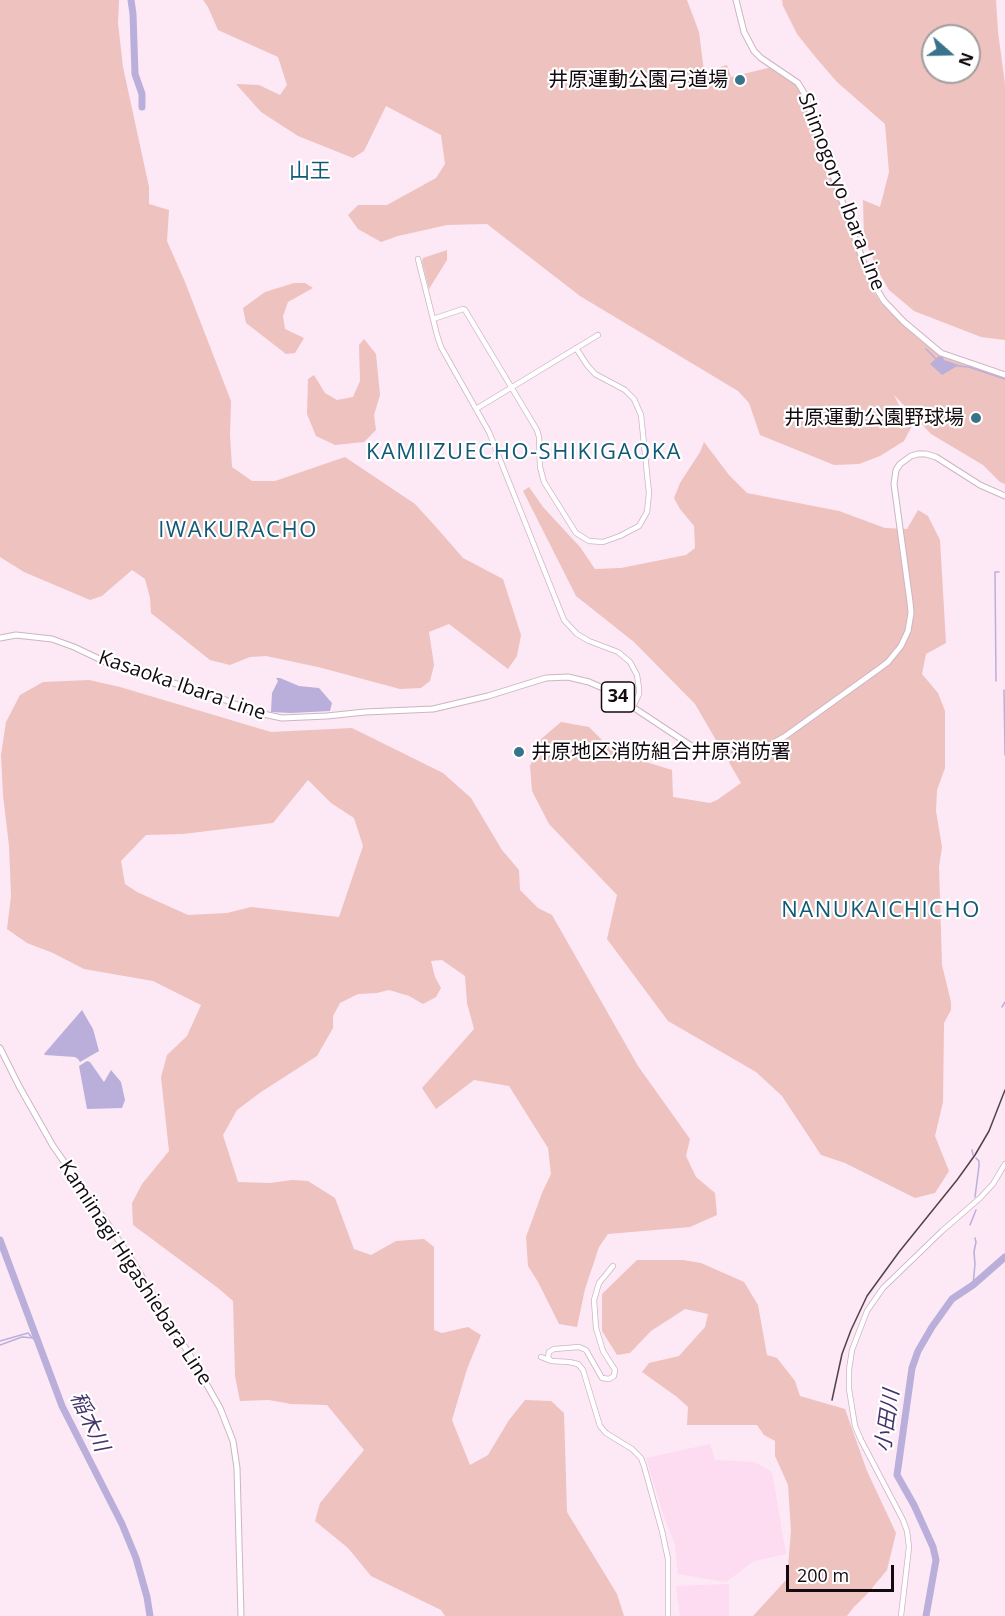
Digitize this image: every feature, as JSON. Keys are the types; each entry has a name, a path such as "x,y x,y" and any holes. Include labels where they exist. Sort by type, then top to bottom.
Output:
{"main road":[{"name":"Shimogoryo Ibara Line","path":"736,0 744,33 750,46 761,58 798,83 804,93 868,275 884,302 941,352 1005,375"},
{"name":"Kasaoka Ibara Line","path":"0,638 16,635 52,639 114,666 204,691 254,712 282,718 433,710 488,696 536,680 558,676 580,679 599,686 687,743 714,754 743,756 771,745 888,662 901,646 910,623 910,602 894,484 896,470 900,464 918,454 936,457 980,485 1005,496"},
{"name":"Kamiinagi Higashiebara Line","path":"0,1048 53,1146 133,1262 220,1408 233,1441 237,1468 241,1616"}],"street":[{"path":"418,259 437,335 447,359 489,432 564,620 577,634 618,652 630,662 637,675 639,688 639,694 633,707"},
{"path":"433,319 465,310 533,422 538,433 540,467 544,482 576,533 589,541 603,542 639,526 646,514 649,502 639,408 625,390 591,370 576,348"},
{"path":"477,409 598,335"},
{"path":"900,1616 909,1547 907,1531 855,1426 849,1389 852,1350 867,1311 883,1288 980,1198 993,1184 1005,1164"},
{"path":"551,1361 548,1357 550,1351 558,1348 579,1347 586,1350 602,1378 609,1379 614,1376 615,1370 603,1351 596,1328 594,1300 599,1283 613,1266"},
{"path":"541,1357 551,1361 578,1364 583,1370 600,1425 606,1433 632,1449 645,1466 668,1559 668,1616"}],"shaded area":[{"path":"0,0 119,0 118,23 123,67 149,187 149,204 169,210 167,241 231,401 232,467 252,481 275,481 345,457 415,504 463,558 503,579 521,635 517,656 508,669 449,624 429,632 434,665 430,681 421,688 400,689 266,656 250,657 230,665 210,660 151,613 145,579 132,570 102,596 90,600 24,572 0,557"},
{"path":"203,0 687,0 699,32 704,72 727,65 731,77 772,67 801,91 865,275 882,304 920,340 941,356 1005,378 1005,484 983,465 931,434 894,395 902,411 913,424 904,441 880,456 859,464 834,465 760,435 749,403 738,391 580,296 487,224 447,225 381,242 358,229 348,215 358,205 387,205 436,178 445,164 441,135 386,106 364,151 353,158 298,136 261,112 236,84 259,85 280,95 287,85 278,57 218,30"},
{"path":"782,0 996,0 1005,84 1005,340 981,337 914,311 889,290 878,271 864,237 863,200 880,207 889,172 885,124 837,82 797,34"},
{"path":"447,250 447,260 429,289 423,258"},
{"path":"294,283 305,283 313,288 288,302 283,316 285,329 304,338 295,353 286,354 246,323 243,308 265,292"},
{"path":"364,339 376,354 380,395 374,415 376,430 364,442 335,445 316,436 307,414 308,379 314,375 325,393 337,400 353,397 360,381 359,345"},
{"path":"939,356 959,365 942,375 930,364"},
{"path":"704,442 729,475 747,493 839,511 885,528 907,529 918,510 928,516 940,540 946,643 926,654 922,674 938,693 945,711 945,768 937,790 936,811 942,847 939,867 942,965 951,1010 944,1023 943,1102 935,1136 949,1171 935,1193 915,1198 845,1163 821,1155 782,1096 756,1072 668,1021 607,939 617,895 549,824 532,791 530,766 541,739 561,722 589,727 614,752 672,770 673,797 710,803 741,783 695,704 634,642 576,596 523,491 529,487 543,507 580,547 595,569 621,568 686,555 695,548 694,526 674,498"},
{"path":"276,678 299,686 319,688 332,703 330,711 271,712 272,693 278,681"},
{"path":"89,680 271,732 352,728 443,773 471,798 502,850 519,870 520,890 538,908 552,915 638,1066 690,1139 686,1156 696,1177 715,1193 717,1215 690,1227 608,1234 599,1247 585,1289 577,1327 559,1324 528,1266 526,1237 551,1174 548,1148 509,1086 474,1080 436,1109 422,1088 474,1029 467,1003 465,976 442,960 431,961 435,977 441,988 436,997 423,1004 409,996 389,990 358,994 340,1003 333,1016 333,1028 317,1056 237,1110 223,1135 238,1182 308,1181 335,1198 354,1249 371,1255 396,1241 424,1239 434,1247 434,1330 442,1333 468,1327 481,1335 467,1369 452,1420 470,1465 488,1455 509,1420 525,1400 551,1401 564,1413 567,1512 617,1594 624,1616 445,1616 441,1610 371,1576 348,1548 315,1521 320,1503 364,1450 327,1405 291,1404 269,1400 240,1401 235,1376 233,1301 133,1225 132,1203 142,1184 169,1151 161,1077 167,1055 187,1036 201,1005 153,981 84,969 27,943 7,929 11,896 1,755 6,722 20,695 43,682","holes":["308,780 331,803 354,818 363,846 339,917 251,907 227,913 188,915 137,892 125,884 121,861 146,835 183,834 273,823"]},
{"path":"82,1010 93,1029 99,1051 80,1062 75,1057 45,1055 44,1054"},
{"path":"87,1061 104,1082 111,1070 121,1082 125,1100 122,1108 87,1109 79,1066"},
{"path":"637,1260 683,1260 701,1263 744,1282 758,1305 767,1355 777,1358 795,1381 800,1396 845,1409 867,1471 896,1533 887,1570 847,1616 753,1616 787,1579 791,1531 788,1485 775,1456 775,1441 764,1435 757,1425 687,1425 688,1407 642,1372 649,1363 679,1356 705,1327 708,1314 685,1309 651,1331 630,1353 617,1355 602,1331 602,1294"},
{"path":"710,1444 715,1460 754,1462 772,1472 786,1554 754,1561 726,1582 678,1574 675,1544 646,1458"},
{"path":"729,1584 729,1616 680,1616 676,1586"}],"waterway":[{"path":"131,0 135,74 142,94 142,107"},
{"path":"926,349 936,359"},
{"path":"958,366 969,367 1005,379"},
{"path":"996,681 995,572 999,572"},
{"path":"1004,690 1005,755"},
{"path":"1002,1007 1005,1002"},
{"path":"972,1150 973,1155"},
{"path":"975,1197 979,1166 976,1158"},
{"path":"970,1225 976,1210"},
{"path":"973,1285 975,1238"},
{"name":"稲木川","path":"0,1240 62,1406 122,1524 136,1558 150,1616"},
{"name":"小田川","path":"926,1616 936,1560 933,1547 914,1505 897,1475 912,1368 918,1351 952,1299 973,1285 1005,1257"},
{"path":"0,1341 28,1333 39,1345"},
{"path":"0,1345 22,1337 34,1338"}],"railway":[{"path":"832,1400 842,1354 867,1296 975,1155 989,1131 1005,1090"}],"place":[{"name":"井原運動公園弓道場","path":"740,80"},
{"name":"井原運動公園野球場","path":"976,418"},
{"name":"井原地区消防組合井原消防署","path":"519,752"}],"district":[{"name":"山王","path":"310,172"},
{"name":"KAMIIZUECHO-SHIKIGAOKA","path":"524,453"},
{"name":"IWAKURACHO","path":"238,531"},
{"name":"NANUKAICHICHO","path":"881,911"}]}
